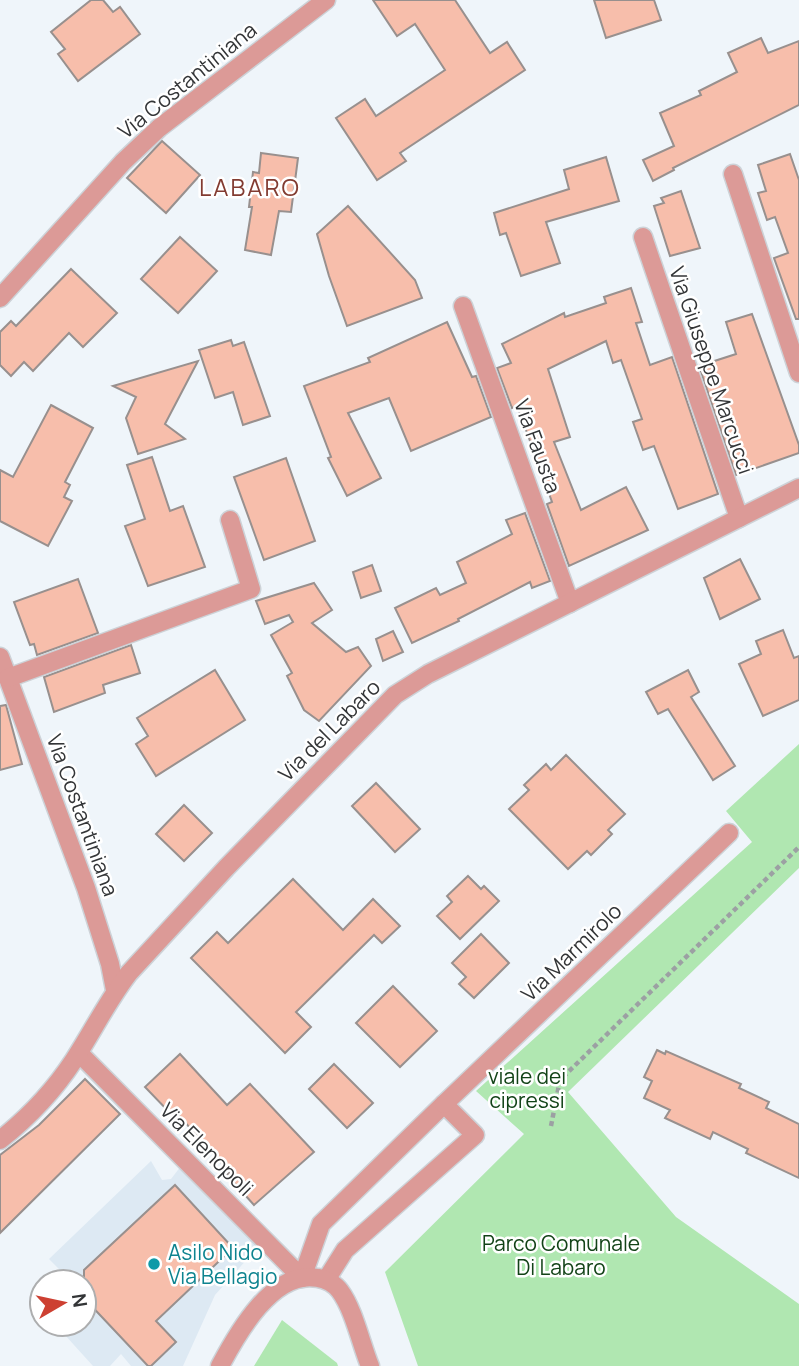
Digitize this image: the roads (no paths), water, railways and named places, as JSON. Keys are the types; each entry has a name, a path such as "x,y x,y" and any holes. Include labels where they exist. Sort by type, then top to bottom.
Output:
{"street":[{"name":"Via Costantiniana","path":"0,298 123,162 159,128 326,0"},
{"path":"733,174 799,373"},
{"name":"Via Giuseppe Marcucci","path":"643,236 739,518"},
{"name":"Via Fausta","path":"463,306 570,603"},
{"name":"Via del Labaro","path":"0,1140 45,1099 79,1053 115,990 129,973 226,868 395,695 428,674 799,488"},
{"path":"8,678 251,589 230,520"},
{"name":"Via Costantiniana","path":"0,657 86,888 107,952 115,990"},
{"name":"Via Marmirolo","path":"302,1278 321,1224 729,833"},
{"name":"Via Elenopoli","path":"79,1053 302,1278"},
{"path":"326,1280 345,1250 475,1135 444,1104"},
{"path":"220,1366 236,1336 261,1303 278,1289 302,1278 314,1277 326,1280 341,1292 370,1366"}],"place":[{"name":"Asilo Nido Via Bellagio","path":"154,1264"}],"district":[{"name":"LABARO","path":"250,186"}],"park label":[{"name":"viale dei cipressi","path":"527,1088"},
{"name":"Parco Comunale Di Labaro","path":"561,1255"}]}
